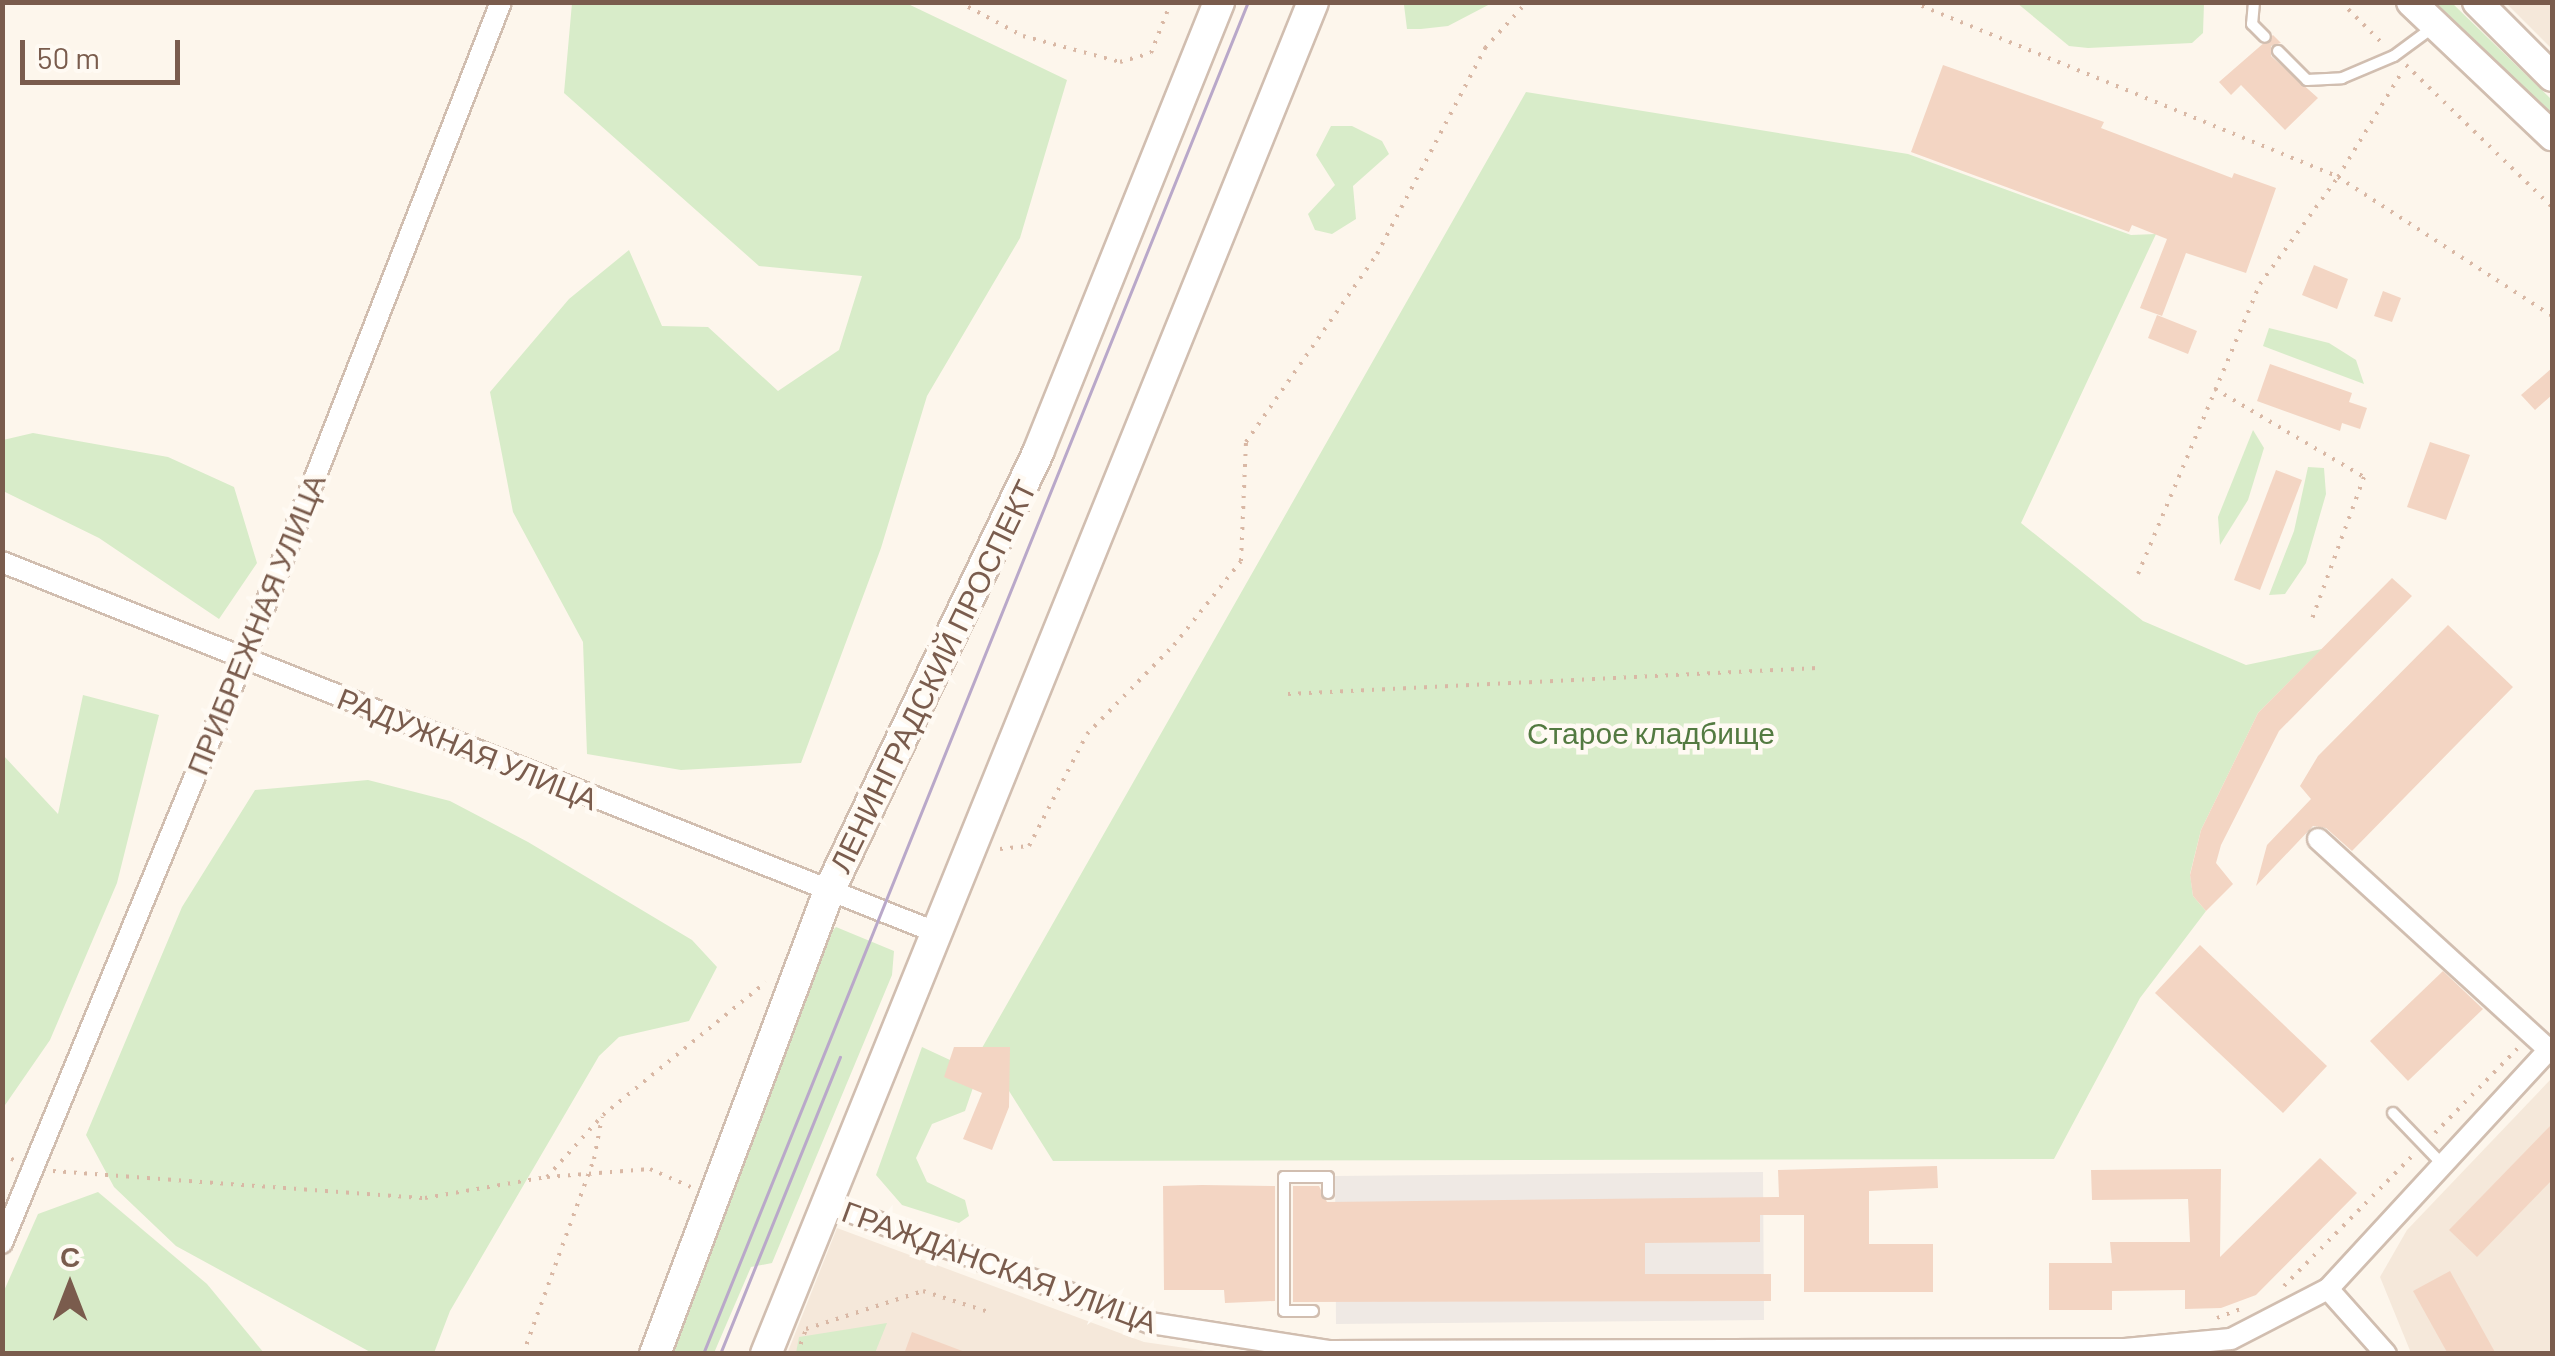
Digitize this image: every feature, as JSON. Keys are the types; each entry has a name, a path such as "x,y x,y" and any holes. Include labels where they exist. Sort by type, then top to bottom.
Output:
{"main road":[{"name":"ЛЕНИНГРАДСКИЙ ПРОСПЕКТ","path":"655,1354 829,891 1040,450 1220,2"},
{"path":"766,1354 1313,2"}],"street":[{"name":"ПРИБРЕЖНАЯ УЛИЦА","path":"2,1243 241,657 501,2"},
{"path":"2410,2 2552,136"},
{"path":"2477,2 2552,77"},
{"name":"РАДУЖНАЯ УЛИЦА","path":"2,562 935,932"},
{"path":"2318,839 2551,1048"},
{"name":"ГРАЖДАНСКАЯ УЛИЦА","path":"826,1203 1150,1324 1328,1351 2125,1350 2231,1340 2328,1288 2551,1048"},
{"path":"2328,1288 2386,1354"}],"lane":[{"path":"2254,2 2252,24 2265,38"},
{"path":"2278,51 2307,80 2342,78 2394,56 2435,26"},
{"path":"2393,1113 2442,1164"},
{"path":"1313,1311 1284,1311 1284,1177 1328,1177 1328,1193"}],"path":[{"path":"959,2 1024,36 1120,62 1151,53 1171,2"},
{"path":"1030,846 1087,734 1174,645 1242,561 1246,442 1377,254 1484,48 1527,2"},
{"path":"1912,2 2338,177 2552,316"},
{"path":"2341,2 2552,207"},
{"path":"2138,574 2260,284 2338,177 2406,65 2435,26"},
{"path":"2215,389 2364,477 2312,619"},
{"path":"1288,694 1818,668"},
{"path":"546,1176 602,1115 778,972"},
{"path":"2275,1295 2532,1034"},
{"path":"523,1354 589,1174 602,1115"},
{"path":"32,1170 425,1198 546,1176 650,1170 700,1192"},
{"path":"797,1354 806,1329 923,1291 992,1313"},
{"path":"2214,1319 2244,1307"}],"shaded area":[{"path":"2506,3 2552,3 2552,49"},
{"path":"2552,1078 2552,1353 2411,1353 2380,1277 2407,1230"},
{"path":"1763,1172 1764,1320 1336,1324 1335,1176"},
{"path":"837,1228 1144,1342 1220,1353 787,1354"}],"green space":[{"path":"572,3 906,3 1067,80 1020,238 927,396 881,548 801,763 681,770 587,754 583,642 513,512 490,392 569,299 629,250 662,326 708,327 778,391 839,350 862,276 759,266 564,93"},
{"path":"1395,3 1492,3 1448,26 1407,29 1404,5"},
{"path":"2017,3 2204,3 2203,33 2192,43 2088,48 2069,46"},
{"path":"2436,3 2452,3 2552,100 2552,114"},
{"name":"Старое кладбище","path":"1526,92 1908,154 2131,235 2156,234 2021,523 2143,621 2246,665 2322,649 2258,713 2201,830 2190,874 2193,896 2206,911 2140,998 2054,1159 1053,1161 982,1048"},
{"path":"1331,126 1352,126 1382,141 1389,154 1353,186 1356,219 1332,234 1315,230 1308,214 1335,185 1316,155"},
{"path":"2269,328 2329,343 2356,360 2364,384 2263,346"},
{"path":"2253,430 2264,448 2248,500 2220,545 2218,517"},
{"path":"33,433 168,457 234,487 257,563 219,619 99,538 3,491 3,440"},
{"path":"2308,467 2324,468 2326,494 2306,563 2285,594 2269,595 2294,531"},
{"path":"83,695 159,715 117,883 50,1040 3,1108 3,755 58,814"},
{"path":"368,780 450,801 528,842 692,940 717,967 689,1021 619,1037 599,1056 450,1311 434,1353 372,1353 176,1246 114,1187 86,1135 182,907 255,790"},
{"path":"836,927 894,951 892,975 772,1263 751,1267 714,1353 673,1354 826,937"},
{"path":"922,1047 978,1073 965,1111 932,1124 916,1158 927,1182 965,1200 969,1216 959,1223 902,1205 876,1175"},
{"path":"98,1192 207,1284 264,1353 3,1353 3,1293 38,1214"},
{"path":"887,1323 875,1353 796,1353 799,1337"}],"building":[{"path":"2273,35 2281,43 2271,46 2271,56 2318,98 2285,130 2241,85 2231,95 2219,82"},
{"path":"1943,65 2104,122 2101,128 2232,178 2234,173 2276,188 2246,273 2186,253 2162,316 2140,308 2167,239 2132,225 2129,232 1911,152"},
{"path":"2314,265 2348,279 2337,309 2302,295"},
{"path":"2383,291 2401,298 2392,322 2374,316"},
{"path":"2157,315 2197,331 2188,354 2148,338"},
{"path":"2270,364 2352,393 2349,402 2367,408 2360,429 2342,423 2340,431 2257,401"},
{"path":"2552,368 2552,395 2535,410 2521,395"},
{"path":"2430,442 2470,455 2446,520 2407,507"},
{"path":"2276,470 2302,480 2260,590 2234,580"},
{"path":"2392,578 2412,596 2279,731 2221,845 2216,863 2233,884 2206,911 2193,896 2190,875 2201,830 2258,713"},
{"path":"2448,625 2513,687 2352,851 2326,828 2313,826 2256,886 2267,845 2311,799 2300,786 2318,756"},
{"path":"2200,945 2327,1066 2283,1113 2155,993"},
{"path":"2443,971 2483,1009 2408,1081 2370,1041"},
{"path":"954,1047 1010,1047 1009,1107 992,1150 963,1139 982,1093 944,1077"},
{"path":"2552,1124 2552,1180 2477,1257 2449,1230"},
{"path":"2320,1158 2357,1193 2256,1295 2221,1308 2185,1309 2185,1290 2112,1291 2112,1310 2049,1310 2049,1263 2112,1263 2110,1242 2190,1242 2188,1199 2092,1200 2091,1170 2221,1169 2220,1257"},
{"path":"1937,1166 1938,1188 1869,1191 1869,1244 1933,1244 1933,1292 1804,1292 1804,1215 1760,1215 1760,1242 1645,1243 1645,1274 1771,1274 1771,1301 1293,1302 1293,1186 1319,1186 1327,1202 1779,1197 1778,1170"},
{"path":"1163,1186 1275,1186 1275,1301 1225,1303 1224,1290 1164,1290"},
{"path":"2450,1271 2496,1354 2448,1354 2413,1291"},
{"path":"912,1332 965,1352 965,1354 904,1354"}],"tram line":[{"path":"703,1354 1248,2"},
{"path":"720,1354 840,1057"}]}
